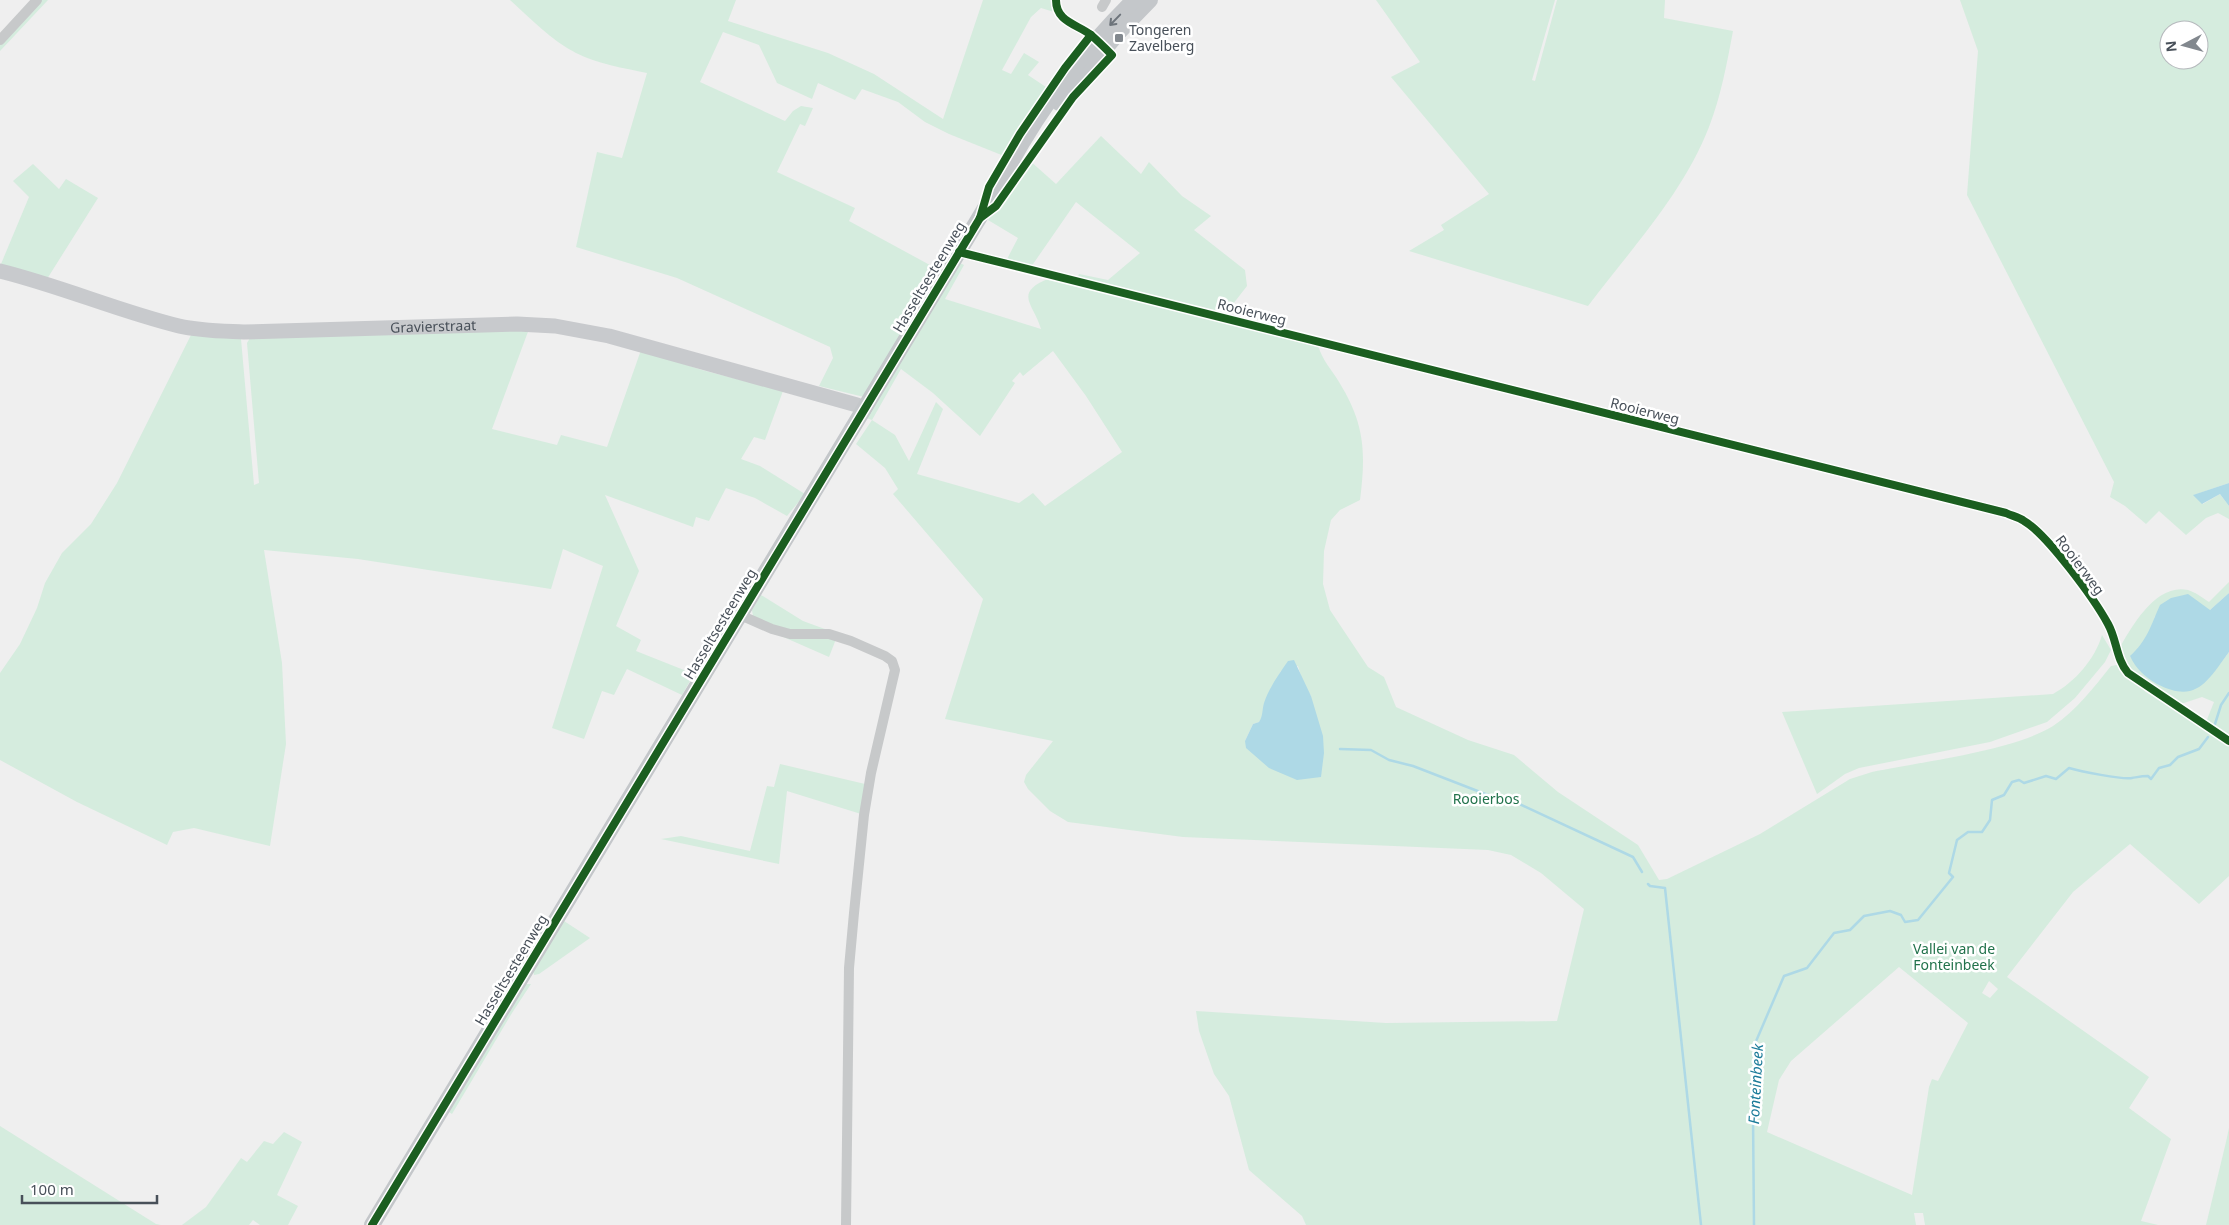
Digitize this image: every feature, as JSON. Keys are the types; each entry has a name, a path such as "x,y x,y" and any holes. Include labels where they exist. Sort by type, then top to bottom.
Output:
{"main road":[{"name":"Hasseltsesteenweg","path":"1104,48 1134,0"},
{"name":"Hasseltsesteenweg","path":"372,1225 864,410 1045,106 1069,71 1104,48 1150,0"}],"street":[{"path":"0,40 37,0"},
{"path":"1056,0 1058,11 1065,20 1104,48"},
{"name":"Rooierweg","path":"958,252 2006,513 2024,520 2044,537 2078,580 2108,625 2121,665 2128,673 2229,741"},
{"name":"Gravierstraat","path":"0,271 136,314 181,326 211,331 244,332 518,324 582,330 857,405 864,410"},
{"path":"740,615 772,629 790,634 829,634 851,641 885,656 892,661 895,670 871,773 864,815 853,922 849,968 846,1225"}],"green space":[{"path":"40,0 48,0 0,51 0,44"},
{"path":"510,0 736,0 728,21 828,53 874,74 943,119 983,0 1052,0 1054,12 1041,8 1031,17 1002,70 1011,74 1024,53 1039,62 1028,75 1046,87 1024,120 1004,156 949,134 925,122 898,102 862,89 855,100 818,83 812,99 777,83 759,45 723,32 700,82 785,121 793,111 801,106 813,108 805,126 800,124 777,172 855,208 849,221 939,270 864,397 819,386 833,358 830,347 677,278 576,247 597,152 622,158 647,73 602,63 576,53 550,36"},
{"path":"1376,0 1555,0 1532,80 1535,81 1557,0 1665,0 1664,18 1733,31 1717,103 1698,152 1671,198 1588,306 1409,251 1444,230 1441,225 1489,194 1391,77 1420,62"},
{"path":"1960,0 2229,0 2229,483 2194,495 2203,504 2220,494 2229,506 2229,519 2218,513 2206,518 2186,535 2159,511 2146,524 2125,506 2110,497 2114,482 1967,195 1978,51"},
{"path":"1101,136 1141,174 1149,162 1182,196 1211,216 1194,230 1245,270 1247,286 1226,313 1077,279 1079,274 1108,280 1140,253 1076,202 1031,267 1006,261 1018,238 988,220 1029,160 1056,184"},
{"path":"33,164 59,189 66,179 98,198 47,279 1,264 29,197 13,181"},
{"path":"960,263 964,265 945,299 1041,329 1031,306 1029,294 1038,283 1050,278 1318,345 1327,365 1348,397 1354,411 1359,425 1363,453 1360,500 1340,510 1331,520 1324,551 1323,584 1330,610 1368,667 1384,677 1396,707 1468,740 1514,755 1558,792 1638,845 1659,880 1667,879 1760,834 1850,779 1872,772 1966,755 2036,735 2061,720 2084,698 2111,666 2117,665 2146,692 2229,745 2229,876 2199,904 2130,844 2073,892 2007,977 2149,1077 2129,1108 2171,1139 2141,1221 2158,1225 1925,1225 1923,1213 1914,1213 1916,1225 1306,1225 1302,1216 1249,1170 1229,1096 1214,1074 1199,1031 1196,1011 1386,1023 1557,1021 1584,909 1541,873 1511,855 1488,850 1183,837 1068,822 1050,811 1028,789 1024,782 1026,775 1053,741 945,719 983,599 893,494 898,489 885,468 856,444 872,420 866,418","holes":["1053,351 1086,396 1122,452 1045,506 1033,493 1019,503 917,474 943,409 936,402 909,461 895,435 872,420 901,369 933,393 980,436 1015,383 1012,381 1020,372 1023,376","1298,666 1303,683 1311,696 1245,741 1253,724 1259,722 1263,717 1264,704 1281,671","1899,967 1968,1023 1938,1081 1932,1079 1929,1087 1912,1195 1767,1132 1779,1080 1791,1061","1989,981 1998,989 1990,998 1982,993"]},
{"path":"529,329 492,429 557,445 561,435 607,447 641,350 702,370 783,391 765,440 754,437 741,459 760,466 805,494 787,516 755,498 726,488 709,521 696,517 693,527 605,495 639,571 616,626 641,640 636,651 694,674 682,695 627,669 614,695 602,691 584,739 552,728 603,566 563,549 551,589 358,559 264,550 282,663 286,744 270,846 194,828 173,832 167,845 77,802 0,760 0,673 20,644 37,608 45,583 62,553 91,524 117,483 192,333 241,339 254,485 259,483 247,343 250,338"},
{"path":"2229,582 2229,593 2210,610 2155,616 2152,628 2146,638 2130,657 2220,664 2229,652 2229,738 2206,722 2214,702 2202,697 2184,703 2174,703 2125,666 2119,649 2146,608 2166,593 2176,590 2188,590 2209,602"},
{"path":"761,595 803,621 833,632 792,630 753,616 752,610"},
{"path":"772,632 836,639 829,657"},
{"path":"2102,635 2111,650 2105,662 2075,698 2047,722 1990,742 1859,768 1845,774 1817,794 1782,712 2053,694 2069,683 2083,669 2094,653"},
{"path":"780,764 865,784 861,814 787,791 779,864 661,839 681,836 750,851 767,786 774,787"},
{"path":"564,921 590,938 539,974 534,975 533,971"},
{"path":"526,984 531,984 452,1114 449,1112"},
{"path":"0,1126 156,1224 161,1225 0,1225"},
{"path":"2229,1128 2229,1225 2206,1225 2226,1142"},
{"path":"284,1132 302,1142 277,1195 298,1206 288,1225 260,1225 253,1220 249,1225 182,1225 206,1207 241,1158 247,1162 264,1141 273,1144"}],"water":[{"path":"2229,483 2229,506 2220,494 2202,504 2193,495"},
{"path":"2229,593 2229,652 2207,681 2191,691 2170,690 2157,684 2138,669 2130,656 2145,639 2160,605 2171,598 2188,594 2210,610"},
{"path":"1294,660 1311,696 1323,736 1324,753 1321,777 1297,780 1269,768 1246,748 1245,741 1253,724 1260,720 1266,697 1271,687 1288,661"}],"waterway":[{"name":"Fonteinbeek","path":"2215,724 2221,705 2229,693"},
{"name":"Fonteinbeek","path":"1754,1225 1753,1115 1756,1075 1760,1058 1754,1046 1784,976 1807,968 1834,933 1850,930 1864,916 1890,911 1901,915 1905,922 1918,920 1953,877 1949,873 1957,840 1968,832 1982,832 1990,820 1992,800 2004,795 2012,782 2019,780 2024,783 2046,776 2056,779 2069,768 2111,777 2148,776 2151,779 2159,768 2170,765 2178,757 2199,749 2208,737"},
{"path":"1340,749 1371,750 1389,760 1413,766 1506,802 1513,801 1633,857 1642,872"},
{"path":"1648,884 1665,888 1701,1225"}],"cycle path":[{"path":"980,218 996,206 1073,97 1112,55 1091,35 1063,18 1057,7 1056,0"},
{"path":"372,1225 980,218 989,187 1020,134 1065,68 1091,35"},
{"path":"959,252 2006,513 2034,528 2070,568 2108,624 2121,662 2128,673 2229,741"}],"place":[{"name":"Tongeren Zavelberg","path":"1119,38"}],"park label":[{"name":"Rooierbos","path":"1486,799"},
{"name":"Vallei van de Fonteinbeek","path":"1954,958"}]}
